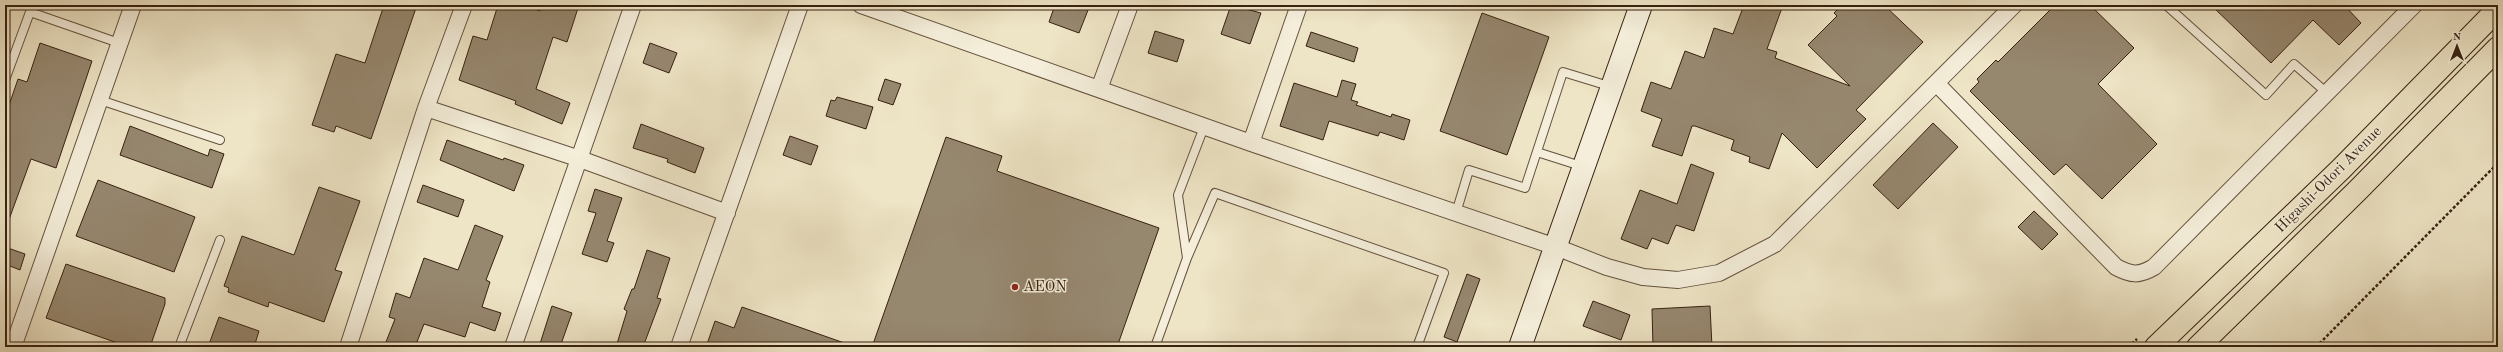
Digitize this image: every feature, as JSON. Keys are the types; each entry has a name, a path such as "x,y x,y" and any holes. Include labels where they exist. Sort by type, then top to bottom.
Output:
{"highway":[{"name":"Higashi-Odori Avenue","path":"2156,347 2341,169 2498,9"},
{"name":"Higashi-Odori Avenue","path":"2198,347 2358,190 2498,48"}],"street":[{"path":"5,345 12,347 133,5"},
{"path":"348,347 426,108 464,5"},
{"path":"513,347 633,5"},
{"path":"679,347 800,5"},
{"path":"862,5 1204,127 1556,247 1606,267 1643,277 1678,280 1719,273 1775,244 2014,5"},
{"path":"1099,89 1130,5"},
{"path":"1250,143 1299,5"},
{"path":"1520,347 1641,5"},
{"path":"1936,84 2116,267 2129,274 2142,274 2154,267 2414,5"},
{"path":"426,108 580,159 727,213"}],"lane":[{"path":"2166,5 2266,95 2294,64 2327,93"},
{"path":"5,80 30,12 120,44"},
{"path":"1456,213 1470,170 1526,188 1563,72 1612,88"},
{"path":"100,100 220,140"},
{"path":"1187,258 1178,195 1204,127"},
{"path":"1537,152 1584,167"},
{"path":"1155,347 1187,258 1215,193 1444,273 1417,347"},
{"path":"179,347 220,240"}],"path":[{"path":"5,18 9,5"},
{"path":"2316,347 2498,163"}],"building":[{"path":"384,5 417,5 371,139 336,126 334,132 312,125 336,54 365,63"},
{"path":"498,5 524,5 540,11 541,5 579,5 567,42 553,37 536,89 570,103 562,124 515,104 516,101 459,80 473,36 487,40"},
{"path":"1055,5 1090,5 1079,33 1049,22"},
{"path":"1231,5 1261,13 1250,44 1221,34"},
{"path":"1744,5 1783,5 1767,49 1777,52 1775,58 1850,86 1808,45 1837,16 1834,13 1842,5 1884,5 1923,42 1856,110 1866,119 1817,168 1782,133 1769,169 1749,162 1750,157 1731,150 1734,140 1695,126 1692,126 1682,156 1652,146 1662,119 1641,111 1651,82 1671,89 1685,51 1704,58 1714,28 1733,34"},
{"path":"2055,5 2090,5 2134,48 2098,84 2157,144 2102,199 2066,164 2054,175 1970,91 1979,82 1977,79 1996,60 1998,62"},
{"path":"2211,5 2344,5 2361,23 2339,45 2313,20 2271,63"},
{"path":"1482,13 1549,37 1507,155 1440,131"},
{"path":"1155,31 1184,40 1177,62 1148,53"},
{"path":"1311,32 1358,48 1354,62 1306,46"},
{"path":"40,43 92,61 56,168 31,159 7,225 5,225 5,117 18,79 27,82"},
{"path":"650,43 677,53 669,73 643,63"},
{"path":"885,79 901,84 893,105 878,100"},
{"path":"1342,80 1356,84 1351,100 1358,102 1356,105 1391,117 1392,114 1410,120 1404,140 1380,132 1378,136 1329,121 1323,140 1280,126 1294,83 1337,97"},
{"path":"837,97 873,107 866,129 826,116 831,100 835,101"},
{"path":"1933,123 1958,147 1898,209 1873,185"},
{"path":"641,124 704,148 695,173 667,162 668,159 633,148"},
{"path":"130,126 208,156 210,149 224,154 212,188 120,155"},
{"path":"790,136 818,146 811,165 783,155"},
{"name":"AEON","path":"946,137 1002,156 997,171 1159,228 1117,347 872,347"},
{"path":"447,140 503,160 504,158 524,165 514,191 440,160"},
{"path":"1691,164 1714,173 1694,231 1676,225 1668,244 1652,238 1647,249 1621,239 1640,190 1677,204"},
{"path":"98,180 195,217 174,272 76,236"},
{"path":"423,185 464,200 458,217 417,202"},
{"path":"319,187 360,201 335,270 342,272 324,322 269,302 268,307 228,292 229,288 224,286 242,236 294,255"},
{"path":"595,189 622,198 607,241 614,243 607,262 582,254 596,213 588,211"},
{"path":"2034,211 2058,234 2042,250 2018,227"},
{"path":"475,225 503,236 486,280 490,282 482,307 501,313 495,331 470,322 465,337 424,324 415,347 384,347 395,319 389,317 396,293 410,298 424,258 458,270"},
{"path":"5,247 25,254 20,270 5,264"},
{"path":"647,250 670,258 657,298 661,299 643,347 616,347 627,311 624,309 632,289 634,289"},
{"path":"66,264 165,298 165,304 150,347 129,347 46,318"},
{"path":"1467,274 1480,279 1457,342 1444,337"},
{"path":"1593,301 1630,315 1621,340 1583,326"},
{"path":"552,306 572,313 560,347 539,347"},
{"path":"1710,306 1712,347 1653,347 1652,309"},
{"path":"742,307 850,345 850,347 706,347 715,321 734,328"},
{"path":"219,317 259,331 254,347 208,347"}],"place":[{"name":"AEON","path":"1015,287"}]}
